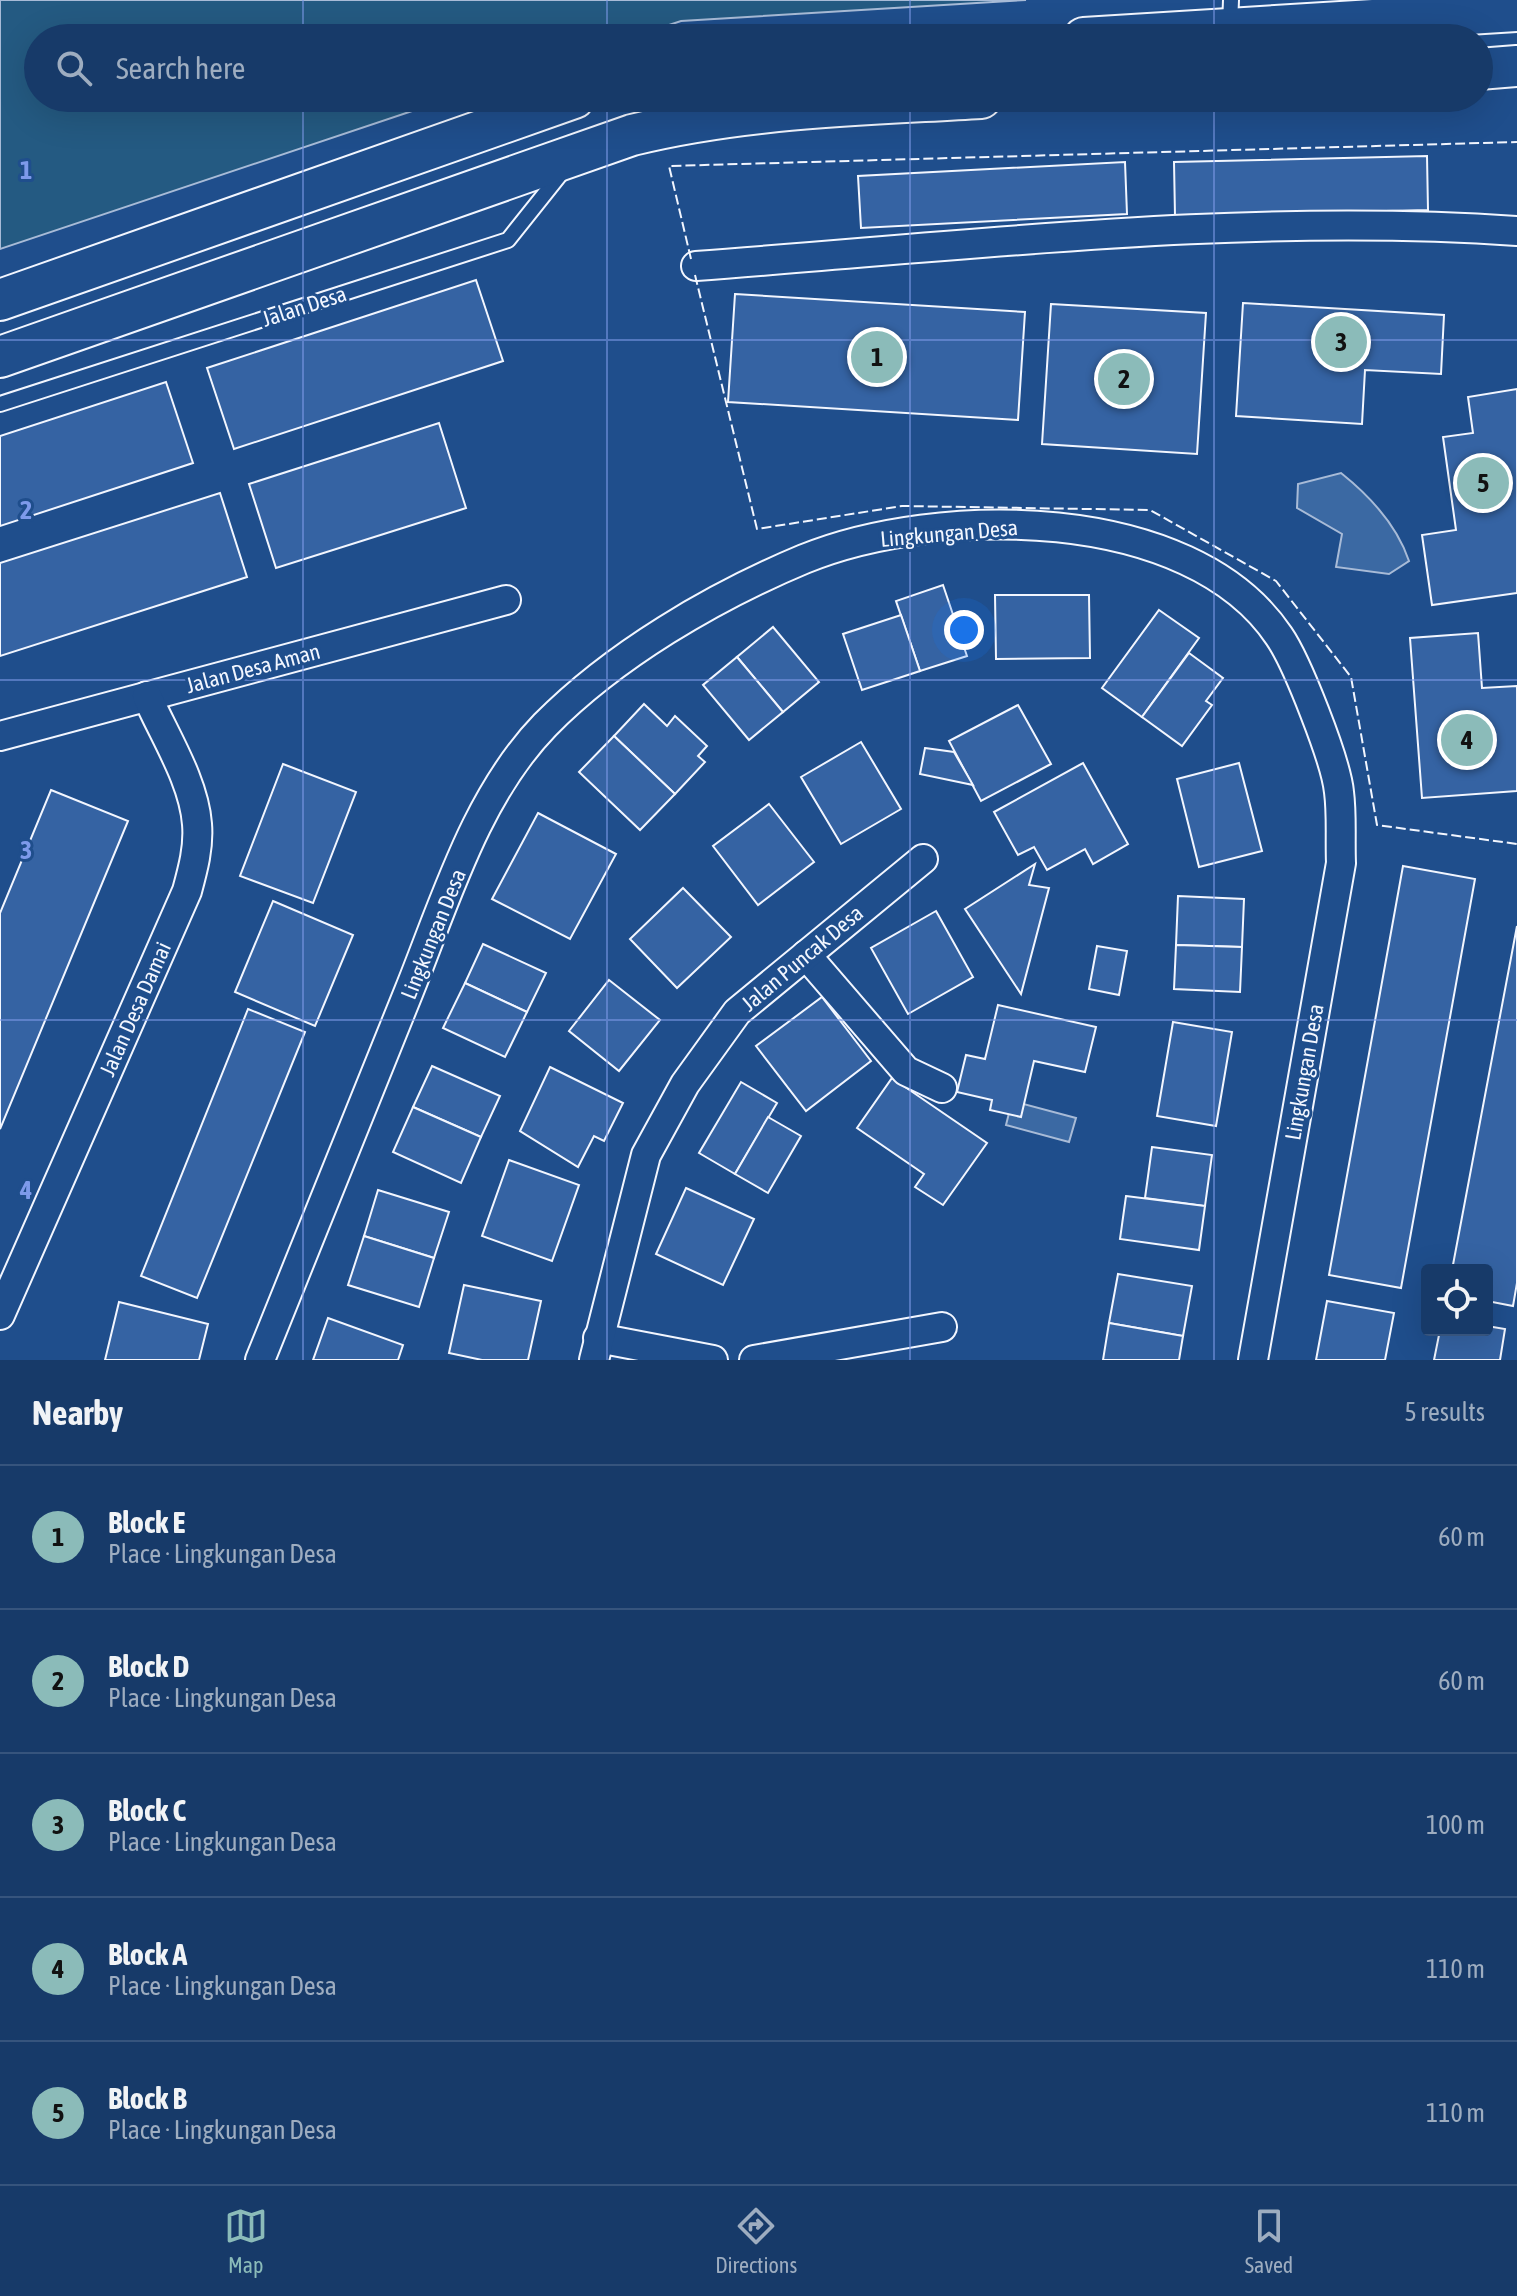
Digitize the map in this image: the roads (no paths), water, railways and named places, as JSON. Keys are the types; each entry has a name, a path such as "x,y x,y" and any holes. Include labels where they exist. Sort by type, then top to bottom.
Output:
{"main road":[{"path":"1173,24 1230,15 1517,11"},
{"path":"1493,68 1517,66"},
{"path":"0,300 534,112"},
{"path":"0,357 632,135 689,121 759,112"}],"street":[{"path":"696,266 1132,231 1450,226 1517,231"},
{"name":"Lingkungan Desa","path":"260,1360 454,881 493,796 543,727 626,655 805,559 885,534 1052,525 1120,536 1192,562 1240,594 1279,636 1316,716 1339,788 1341,863 1253,1360"},
{"name":"Jalan Desa Aman","path":"0,736 506,600"},
{"name":"Jalan Desa Damai","path":"0,1315 187,891 197,852 197,821 186,784 147,696"},
{"name":"Jalan Puncak Desa","path":"713,1360 596,1349 646,1155 685,1084 737,1012 923,859"},
{"path":"806,955 906,1071 942,1088"},
{"path":"754,1360 942,1327"}],"lane":[{"name":"Jalan Desa","path":"0,404 508,240 573,157"}],"place":[{"name":"Block C","path":"1341,342"},
{"name":"Block E","path":"877,357"},
{"name":"Block D","path":"1124,379"},
{"name":"Block B","path":"1483,483"},
{"name":"Block A","path":"1467,740"}]}
